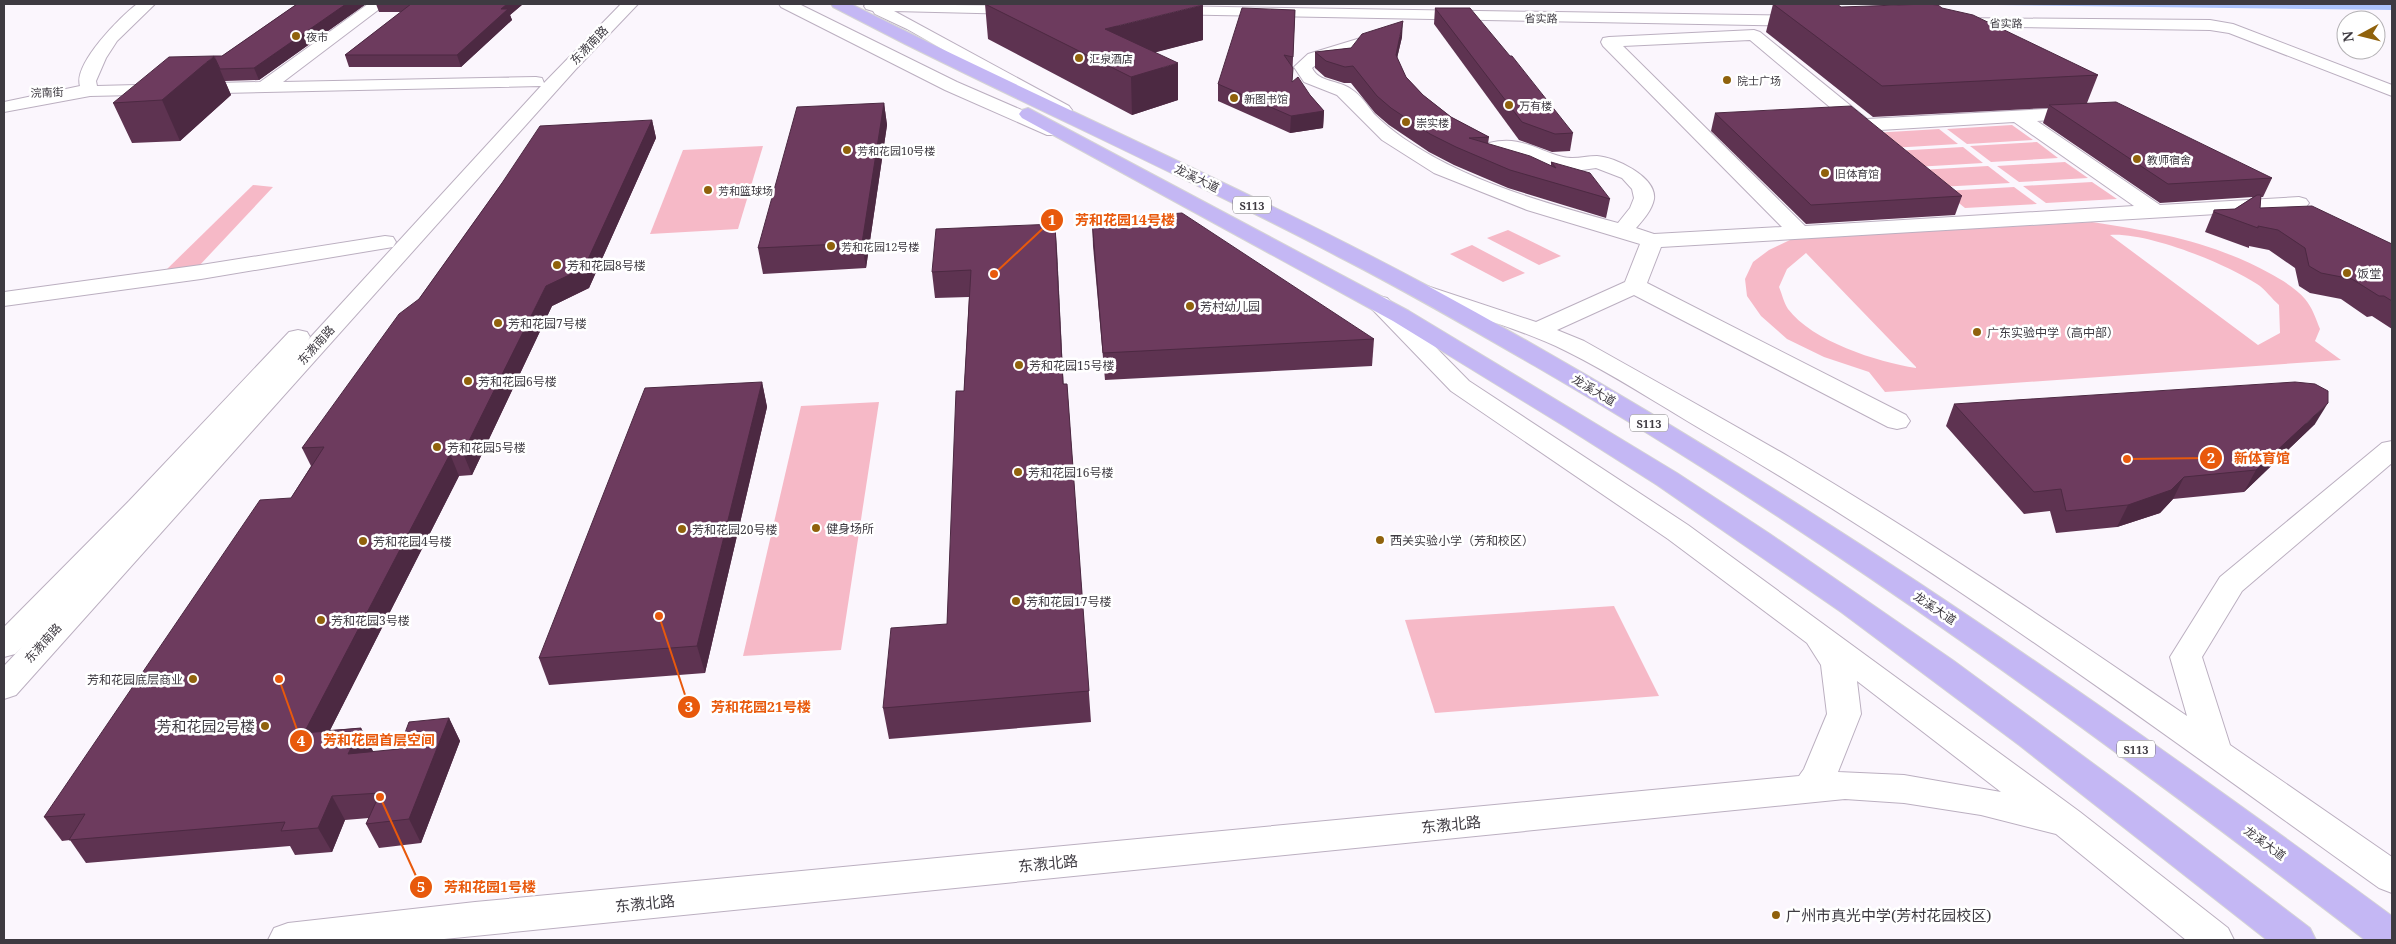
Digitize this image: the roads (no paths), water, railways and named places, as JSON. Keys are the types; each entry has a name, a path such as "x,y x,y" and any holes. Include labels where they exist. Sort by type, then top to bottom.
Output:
{"main road":[{"name":"龙溪大道","path":"816,4 968,74 1086,124 1417,289 1649,423 1875,567 2130,744 2392,938"},
{"name":"龙溪大道","path":"839,4 968,74 1064,135 1379,304 1623,451 1826,588 2055,753 2296,940"}],"street":[{"path":"90,90 87,81 102,50 122,23 147,4"},
{"path":"265,87 378,4"},
{"name":"东漖南路","path":"9,636 229,412 536,82 614,4"},
{"name":"东漖南路","path":"4,687 270,397 507,134 630,4"},
{"path":"789,4 952,86 1064,135"},
{"path":"867,4 950,8 1039,9"},
{"path":"867,4 913,26 1086,124"},
{"path":"913,26 921,16 950,8"},
{"name":"省实路","path":"1148,11 1662,20 1821,25 1745,28 1754,36"},
{"path":"1662,20 1683,39"},
{"path":"1799,232 1591,25 1424,23 1314,58 1303,67 1305,75 1314,82 1342,90 1369,120 1427,161 1497,192 1550,210 1624,230 1652,241 2156,212 2307,207 2263,185"},
{"name":"省实路","path":"1969,38 1939,27 2210,25 2233,29 2392,91"},
{"path":"1609,42 1754,36 1863,125 2019,117 2100,107 2079,94"},
{"path":"4,106 90,90 536,82"},
{"name":"浣南街","path":"4,93 90,90"},
{"path":"2019,117 2156,212"},
{"path":"1496,147 1517,146 1557,162 1575,165 1598,162 1630,174 1642,188 1644,198 1640,209 1624,230"},
{"path":"1537,330 1635,286 1652,241"},
{"path":"4,299 201,272 386,242"},
{"path":"1635,286 1897,421"},
{"path":"1417,289 1537,330 1575,346 1806,480 1906,542 2049,637 2392,877"},
{"path":"1379,304 1460,386 1678,532 2067,822 2214,940"},
{"path":"2214,751 2186,658 2191,649 2230,584 2392,449"},
{"path":"1809,788 1819,776 1844,714 1837,664 1819,636"},
{"name":"东漖北路","path":"288,940 475,919 1846,785 1904,789 1981,801 2067,822"}],"water":[{"path":"1920,4 2392,4 2392,10"}],"place":[{"name":"夜市","path":"296,36"},
{"name":"汇泉酒店","path":"1079,58"},
{"name":"院士广场","path":"1727,80"},
{"name":"新图书馆","path":"1234,98"},
{"name":"万有楼","path":"1509,105"},
{"name":"崇实楼","path":"1406,122"},
{"name":"芳和花园10号楼","path":"847,150"},
{"name":"教师宿舍","path":"2137,159"},
{"name":"旧体育馆","path":"1825,173"},
{"name":"芳和篮球场","path":"708,190"},
{"name":"芳和花园12号楼","path":"831,246"},
{"name":"芳和花园8号楼","path":"557,265"},
{"name":"饭堂","path":"2347,273"},
{"name":"芳和花园14号楼","path":"994,274"},
{"name":"芳村幼儿园","path":"1190,306"},
{"name":"芳和花园7号楼","path":"498,323"},
{"name":"广东实验中学（高中部）","path":"1977,332"},
{"name":"芳和花园15号楼","path":"1019,365"},
{"name":"芳和花园6号楼","path":"468,381"},
{"name":"芳和花园5号楼","path":"437,447"},
{"name":"新体育馆","path":"2127,459"},
{"name":"芳和花园16号楼","path":"1018,472"},
{"name":"健身场所","path":"816,528"},
{"name":"芳和花园20号楼","path":"682,529"},
{"name":"西关实验小学（芳和校区）","path":"1380,540"},
{"name":"芳和花园4号楼","path":"363,541"},
{"name":"芳和花园17号楼","path":"1016,601"},
{"name":"芳和花园21号楼","path":"659,616"},
{"name":"芳和花园3号楼","path":"321,620"},
{"name":"芳和花园底层商业","path":"193,679"},
{"name":"芳和花园首层空间","path":"279,679"},
{"name":"芳和花园2号楼","path":"265,726"},
{"name":"芳和花园1号楼","path":"380,797"},
{"name":"广州市真光中学(芳村花园校区)","path":"1776,915"}]}
